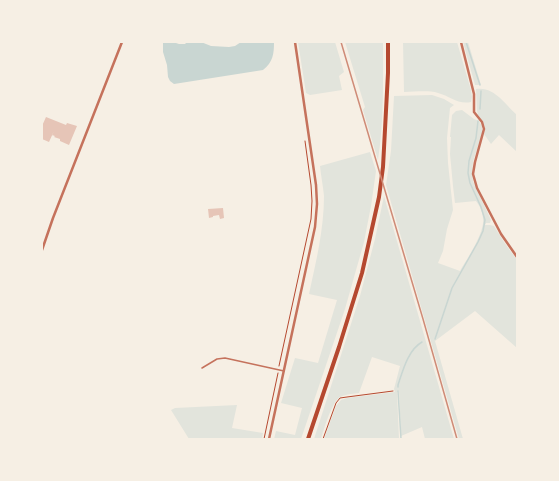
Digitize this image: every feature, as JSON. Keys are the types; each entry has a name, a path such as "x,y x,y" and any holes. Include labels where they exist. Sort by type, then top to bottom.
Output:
{"main road":[{"path":"308,439 362,273 379,197 383,167 388,73 388,42"}],"street":[{"path":"42,250 53,218 122,42"},
{"path":"269,439 315,227 317,204 316,185 295,42"},
{"path":"460,42 474,94 474,112 482,122 484,129 473,174 477,188 501,234 517,257"}],"lane":[{"path":"202,368 217,359 225,358 284,371"}],"path":[{"path":"264,439 311,219 311,186 305,138"},
{"path":"323,439 336,403 340,398 393,391"}],"shaded area":[{"path":"163,42 185,44 187,42 201,42 211,46 229,47 235,46 241,42 274,42 274,46 271,61 263,70 174,84 168,77 167,65 163,52"},
{"path":"298,42 335,42 344,72 339,76 342,90 310,95 306,93"},
{"path":"345,42 383,42 382,116 378,160 363,110 365,107"},
{"path":"403,42 457,42 471,90 471,102 466,103 458,101 434,92 404,92"},
{"path":"463,42 468,42 481,85 475,85"},
{"path":"476,89 488,90 494,93 517,115 517,152 499,135 491,144 484,134 485,127 477,111"},
{"path":"432,95 444,99 454,105 450,108 447,138 453,210 447,229 443,251 438,263 460,271 475,245 483,224 482,212 476,201 455,203 450,154 450,137 452,115 456,111 462,110 479,121 482,126 482,133 473,162 472,173 473,181 491,220 490,223 486,223 485,225 494,226 517,260 517,348 475,311 435,341 463,439 459,439 386,185 391,151 394,96"},
{"path":"370,152 376,171 371,206 364,242 345,309 301,439 274,439 276,431 295,435 302,408 281,403 295,358 318,363 337,300 309,294 323,221 324,196 320,166"},
{"path":"384,196 454,439 425,439 422,427 401,436 399,391 397,392 399,439 324,439 336,406 341,400 395,392 394,389 400,366 372,357 359,393 345,395 340,397 335,402 321,439 314,439 360,296 375,239"},
{"path":"237,405 232,428 263,433 262,439 189,439 171,410 175,408"}],"building":[{"path":"46,117 66,125 67,123 77,126 69,145 52,135 49,142 42,139 42,126"},
{"path":"223,208 224,218 220,219 219,215 209,218 208,209"}],"waterway":[{"path":"466,42 480,85"},
{"path":"480,109 481,91"},
{"path":"435,339 452,288 483,231 485,220 470,183 468,173 469,161 476,138 478,121"},
{"path":"398,387 404,367 410,355 422,342"},
{"path":"398,391 401,439"}],"railway":[{"path":"341,42 457,439"}]}
